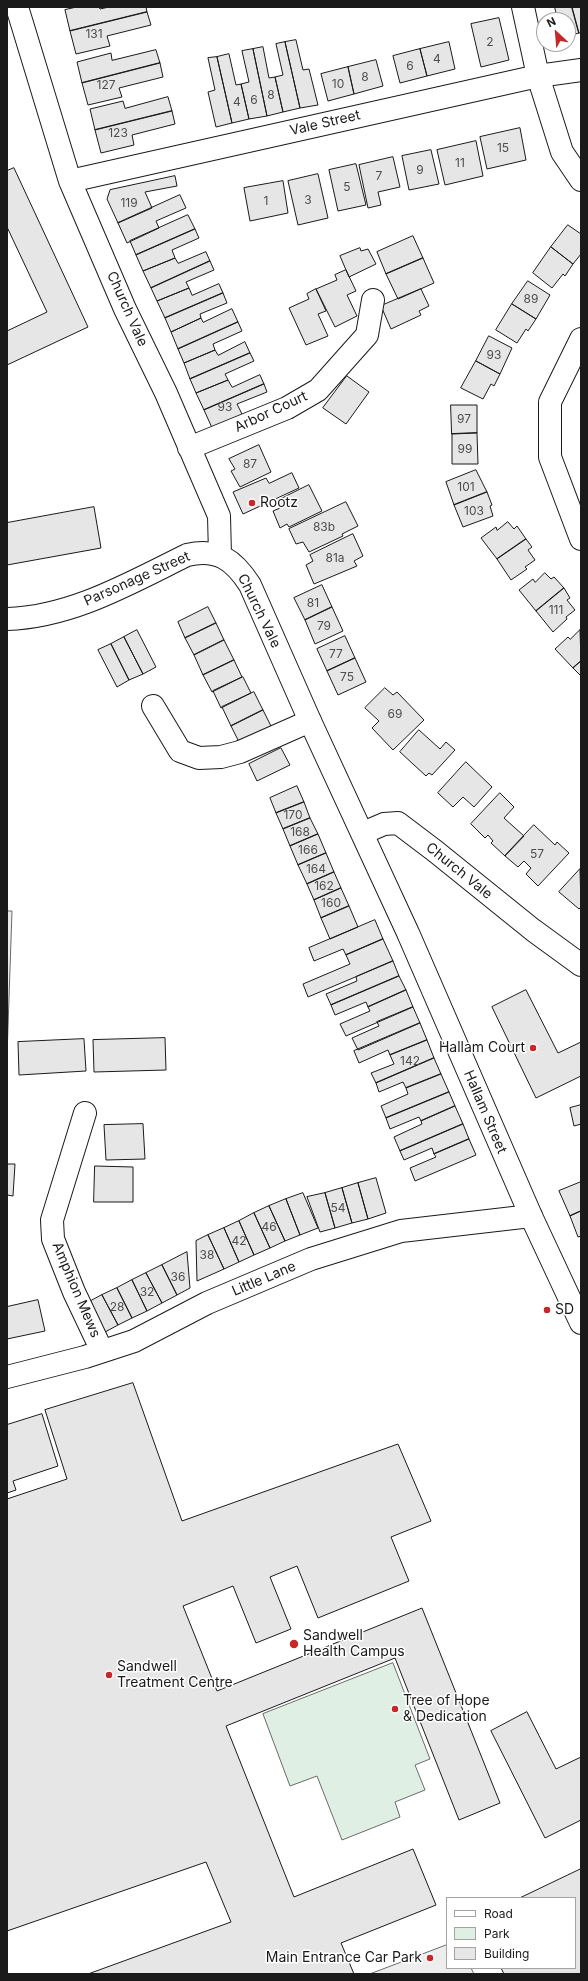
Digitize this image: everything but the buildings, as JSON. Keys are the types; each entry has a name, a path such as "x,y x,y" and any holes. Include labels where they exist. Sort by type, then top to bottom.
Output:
{"street":[{"name":"Church Vale","path":"17,7 70,181 125,309 219,516 220,556 234,563 250,586 310,721 363,833 384,824 398,823 533,930 581,965"},
{"path":"523,7 538,76 562,152 581,180"},
{"name":"Vale Street","path":"70,181 538,76 581,70"},
{"name":"Arbor Court","path":"189,448 287,408 318,390 367,336 373,300"},
{"path":"581,339 550,402 550,456 581,539"},
{"name":"Parsonage Street","path":"7,619 23,619 64,609 109,594 187,555 197,553 220,556"},
{"path":"153,706 180,751 199,758 221,757 240,752 310,721"},
{"name":"Hallam Street","path":"363,833 531,1216 581,1323"},
{"name":"Amphion Mews","path":"85,1113 52,1220 53,1239 74,1292 102,1351"},
{"name":"Little Lane","path":"7,1378 134,1341 207,1303 311,1259 401,1231 531,1216"}],"green space":[{"path":"393,1663 430,1759 415,1765 425,1790 395,1802 400,1817 342,1840 317,1776 290,1786 263,1714"}],"shaded area":[{"path":"7,911 12,911 7,1056"},
{"name":"Main Entrance Car Park","path":"446,1945 446,1969 472,1969 474,1974 370,1974"}],"place":[{"name":"Rootz","path":"252,503"},
{"name":"Hallam Court","path":"533,1048"},
{"name":"SD","path":"547,1310"},
{"name":"Sandwell Health Campus","path":"294,1644"},
{"name":"Sandwell Treatment Centre","path":"109,1675"},
{"name":"Tree of Hope & Dedication","path":"395,1709"},
{"name":"Main Entrance Car Park","path":"430,1958"}]}
